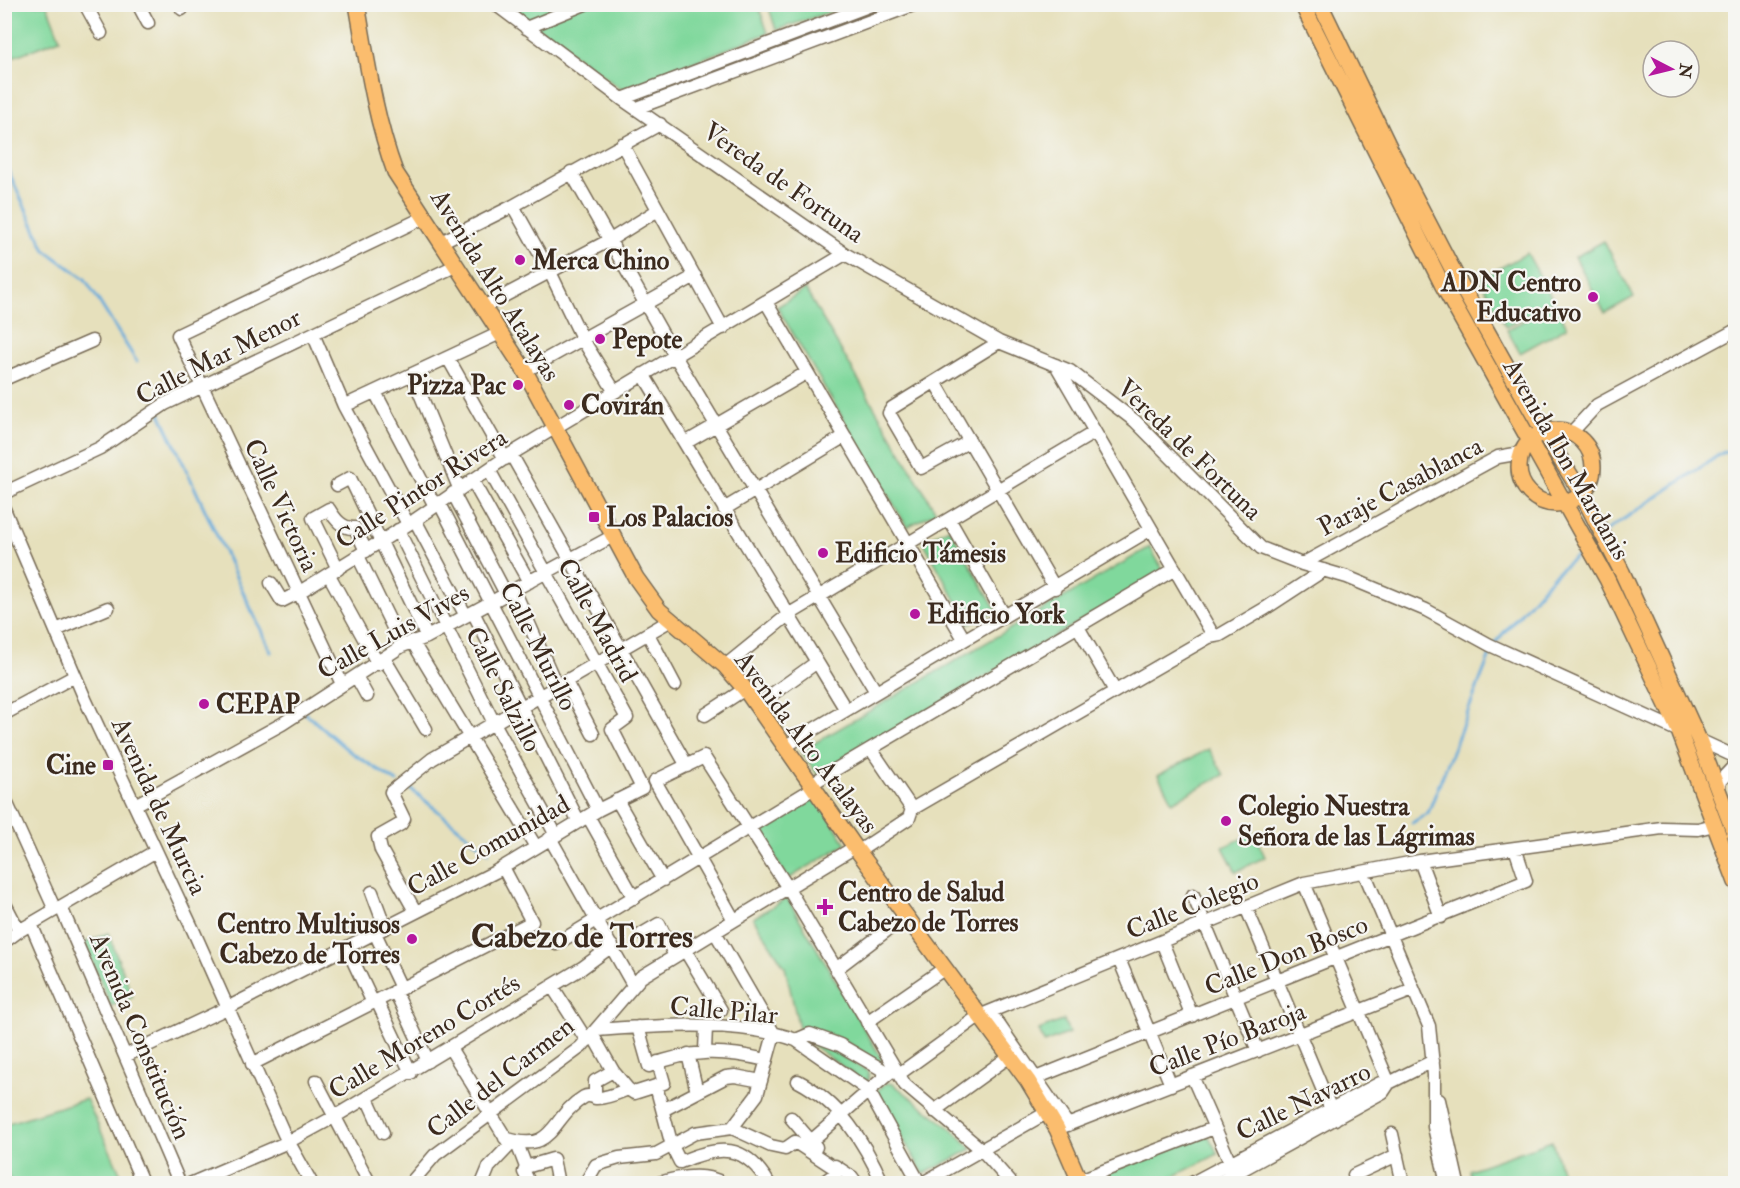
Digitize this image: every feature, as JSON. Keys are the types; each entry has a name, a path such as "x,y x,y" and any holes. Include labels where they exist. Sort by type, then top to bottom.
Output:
{"main road":[{"name":"Avenida Alto Atalayas","path":"357,4 384,143 395,172 525,371 636,578 659,610 725,666 745,689 857,849 945,968 984,1014 1010,1056 1033,1079 1048,1112 1062,1127 1080,1182"},
{"name":"Avenida Ibn Mardanis","path":"1302,4 1524,447 1566,504 1607,579 1679,731 1736,882"},
{"name":"Avenida Ibn Mardanis","path":"1320,4 1392,153 1457,278 1543,431 1582,494 1622,572 1699,740 1736,837"},
{"path":"1557,429 1571,433 1583,441 1591,453 1593,468 1590,482 1582,494 1566,504 1545,503 1527,492 1520,480 1518,466 1524,447 1543,431 1557,429"}],"street":[{"path":"86,4 100,33"},
{"path":"138,4 148,23"},
{"path":"495,4 637,108 916,4"},
{"path":"526,28 585,4"},
{"path":"622,99 874,4"},
{"name":"Vereda de Fortuna","path":"637,108 845,254 999,342 1070,370 1135,421 1261,548 1302,564 1347,577 1426,610 1490,645 1679,731"},
{"path":"441,242 513,206 660,124"},
{"path":"622,144 723,328"},
{"path":"571,172 675,356 876,692"},
{"path":"513,206 550,272 583,340 615,392"},
{"path":"483,307 610,240 658,210"},
{"name":"Calle Victoria","path":"342,684 178,334 425,217"},
{"name":"Calle Pintor Rivera","path":"271,583 282,601 298,593 407,525 508,457 845,254"},
{"name":"Calle Mar Menor","path":"4,493 100,448 165,404 455,266"},
{"path":"525,371 694,276"},
{"path":"765,302 964,639"},
{"path":"1571,433 1597,405 1736,330"},
{"path":"344,406 500,333"},
{"path":"313,334 344,406 407,525 470,614 634,898"},
{"path":"4,379 92,341"},
{"path":"970,441 921,468 890,419 889,413 892,408 999,342"},
{"path":"448,358 572,558 687,766"},
{"path":"1056,365 1214,634"},
{"path":"1070,370 1070,388"},
{"path":"685,443 806,373"},
{"path":"412,374 456,490 510,592 593,734"},
{"path":"643,374 846,710"},
{"path":"935,382 1055,588"},
{"name":"Calle Murillo","path":"375,392 491,602 540,697 588,816"},
{"path":"725,666 789,615 1095,432"},
{"path":"724,509 845,436"},
{"name":"Paraje Casablanca","path":"1302,564 1498,457 1524,447"},
{"name":"Calle Madrid","path":"489,470 627,718 612,729 642,788"},
{"path":"338,484 350,478 426,637"},
{"path":"472,480 529,582"},
{"name":"Avenida de Murcia","path":"4,508 75,676 288,1142 312,1184"},
{"path":"426,729 381,661 333,572 313,518 329,509 336,521 348,528 355,528 362,553 407,644 471,736 536,847"},
{"path":"949,519 1004,615"},
{"name":"Calle Salzillo","path":"407,525 446,627 595,919 633,985"},
{"path":"784,747 1151,529"},
{"name":"Calle Luis Vives","path":"135,805 282,724 407,644 446,627 613,536"},
{"path":"556,944 749,828 871,749 1175,569"},
{"name":"Calle del Carmen","path":"410,1184 435,1155 592,1035 641,976 909,818 912,810 1214,634 1220,635 1324,570"},
{"path":"56,630 108,608"},
{"path":"415,911 381,850 378,837 401,824 404,819 391,792 432,759 671,621"},
{"path":"1078,627 1116,691"},
{"path":"648,634 675,685"},
{"path":"757,705 817,662"},
{"path":"4,714 75,676"},
{"path":"356,676 367,696"},
{"path":"705,715 745,689"},
{"path":"1699,740 1736,757"},
{"path":"871,749 912,810"},
{"path":"734,920 655,782 704,757 788,888 894,1072 934,1111 982,1149 1012,1184"},
{"path":"1718,792 1720,781 1736,764"},
{"name":"Calle Comunidad","path":"125,1056 347,948 363,943 380,930 415,911 490,878 503,867 553,836 642,788"},
{"name":"Avenida Constitución","path":"4,797 58,908 180,1184"},
{"path":"617,800 663,880"},
{"name":"Calle Colegio","path":"811,1141 868,1090 984,1014 1304,883 1420,861 1662,828 1698,829 1714,825"},
{"name":"Calle Don Bosco","path":"1033,1079 1391,938 1526,882 1515,848"},
{"path":"4,942 156,851"},
{"path":"1420,861 1441,917"},
{"path":"252,1064 516,926 532,922 503,867"},
{"path":"1364,872 1429,1026 1434,1075 1458,1184"},
{"path":"1304,883 1389,1083"},
{"path":"372,892 380,930 386,994 394,1037 411,1073"},
{"path":"1193,895 1258,1051"},
{"path":"4,902 19,931"},
{"path":"1246,907 1333,1114"},
{"path":"836,969 907,915"},
{"path":"31,924 142,1184"},
{"path":"642,934 659,924 721,1010"},
{"path":"715,932 774,1034 757,1095 732,1128"},
{"path":"1162,942 1192,1016"},
{"name":"Calle Moreno Cortés","path":"190,1184 288,1142 334,1117 411,1073 612,946"},
{"path":"347,948 412,1028 428,1061"},
{"path":"1119,959 1171,1085"},
{"path":"867,1022 945,968"},
{"path":"552,986 592,1035 613,1071 628,1089 634,1093 664,1083 658,1062"},
{"name":"Calle Pío Baroja","path":"1062,1127 1413,990"},
{"path":"984,1014 1033,1079 1062,1127"},
{"path":"64,1018 136,1184"},
{"path":"705,1051 706,1027"},
{"name":"Calle Pilar","path":"592,1035 638,1028 706,1027 774,1034 796,1040 868,1090 921,1184"},
{"path":"394,1037 412,1028"},
{"path":"638,1028 649,1066 705,1051 742,1054 766,1060"},
{"path":"796,1040 810,1034 830,1041 894,1072"},
{"path":"450,1048 490,1114 526,1167 525,1172 530,1184"},
{"path":"688,1054 697,1092"},
{"path":"934,1111 1010,1056"},
{"name":"Calle Navarro","path":"1190,1184 1233,1168 1333,1114 1380,1083 1389,1083 1432,1061"},
{"path":"595,1098 595,1081 613,1071"},
{"path":"1434,1075 1434,1127 1446,1180"},
{"path":"663,1110 735,1076 761,1081"},
{"path":"1192,1076 1233,1168"},
{"path":"316,1081 370,1184"},
{"path":"798,1081 815,1089 841,1114 863,1142 883,1184"},
{"path":"656,1086 672,1146 681,1162 706,1150 727,1149 740,1155 762,1171 769,1184"},
{"path":"510,1141 538,1142 563,1118 566,1109 587,1095 595,1098 608,1097 628,1089"},
{"path":"367,1098 383,1133"},
{"path":"921,1184 1048,1112"},
{"path":"791,1118 839,1171"},
{"path":"585,1184 596,1165 619,1158 656,1154 695,1132 732,1128 771,1146 785,1149 795,1142 852,1177 856,1184"},
{"path":"1080,1182 1214,1128"},
{"path":"1392,1134 1403,1184"},
{"path":"483,1184 489,1167 510,1141"},
{"path":"1354,1175 1396,1155"},
{"path":"526,1167 553,1159 558,1184"},
{"name":"Calle Navarro","path":"1216,1184 1233,1168"},
{"path":"820,1184 839,1171"},
{"path":"656,1184 692,1177 713,1177 724,1184"}],"green space":[{"path":"5,4 47,5 60,39 5,60"},
{"path":"768,4 851,5 776,30"},
{"path":"508,5 758,5 768,33 622,90"},
{"path":"1604,241 1634,297 1605,313 1575,257"},
{"path":"1527,253 1553,300 1506,327 1480,279"},
{"path":"805,289 936,512 907,527 777,307"},
{"path":"1555,303 1567,327 1520,353 1507,330"},
{"path":"949,528 997,611 969,624 923,541"},
{"path":"1150,547 1164,572 818,775 801,751"},
{"path":"1209,749 1224,775 1172,802 1158,775"},
{"path":"817,797 846,844 788,879 759,832"},
{"path":"1254,833 1265,857 1236,872 1223,847"},
{"path":"787,898 882,1059 879,1062 830,1035 799,1028 785,967 753,918"},
{"path":"108,933 133,997 111,1006 84,943"},
{"path":"1064,1020 1069,1033 1044,1043 1039,1030"},
{"path":"815,1041 869,1072 868,1081 865,1083 811,1044"},
{"path":"886,1083 893,1084 952,1129 972,1149 924,1174 878,1098 877,1091"},
{"path":"86,1099 125,1183 11,1183 5,1167 5,1124"},
{"path":"1208,1135 1218,1154 1161,1183 1100,1183 1097,1176"},
{"path":"1552,1141 1565,1183 1471,1183 1469,1170"}],"waterway":[{"path":"4,162 45,250 85,279 137,362"},
{"path":"159,411 271,652"},
{"path":"1606,531 1722,453 1736,449"},
{"path":"1494,644 1554,575 1585,549"},
{"path":"1412,823 1428,813 1492,650"},
{"path":"305,713 349,751 397,782"},
{"path":"406,785 489,853"}],"place":[{"name":"Merca Chino","path":"520,260"},
{"name":"ADN Centro Educativo","path":"1593,297"},
{"name":"Pepote","path":"600,339"},
{"name":"Pizza Pac","path":"518,385"},
{"name":"Covirán","path":"569,405"},
{"name":"Los Palacios","path":"594,517"},
{"name":"Edificio Támesis","path":"823,553"},
{"name":"Edificio York","path":"915,614"},
{"name":"CEPAP","path":"204,704"},
{"name":"Cine","path":"108,765"},
{"name":"Colegio Nuestra Señora de las Lágrimas","path":"1226,821"},
{"name":"Centro de Salud Cabezo de Torres","path":"825,907"},
{"name":"Centro Multiusos Cabezo de Torres","path":"412,939"}],"district":[{"name":"Cabezo de Torres","path":"582,936"}]}
